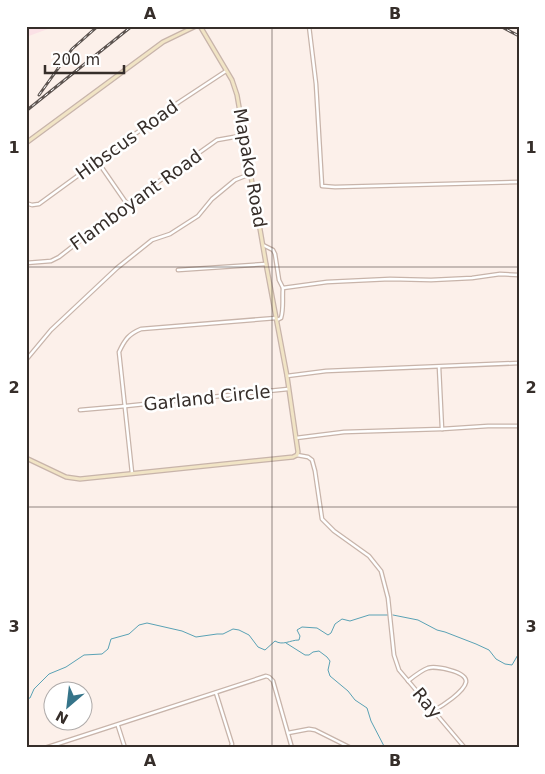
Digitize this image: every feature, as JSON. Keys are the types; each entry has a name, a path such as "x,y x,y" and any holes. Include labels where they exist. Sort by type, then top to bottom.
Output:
{"street":[{"path":"26,143 163,42 196,26"},
{"name":"Mapako Road","path":"200,26 232,80 237,95 287,376 297,455"},
{"path":"309,26 316,84 322,186 335,188 519,182"},
{"name":"Hibscus Road","path":"26,204 39,204 179,102 226,71"},
{"name":"Flamboyant Road","path":"26,263 51,261 59,257 127,204 217,140 245,135"},
{"path":"97,162 127,204"},
{"path":"26,360 52,330 117,268 152,240 170,234 198,216 212,199 236,180 251,175"},
{"path":"132,473 120,352 123,342 132,333 141,329 281,318 283,311 283,288 279,280 275,254 273,250 263,245"},
{"path":"178,270 266,264"},
{"path":"283,288 327,282 472,278 500,274 519,275"},
{"path":"287,376 326,371 519,363"},
{"path":"439,367 442,429"},
{"name":"Garland Circle","path":"80,410 288,389"},
{"path":"296,438 344,432 519,426"},
{"path":"26,458 66,477 80,479 293,457 297,455"},
{"name":"Ray","path":"297,455 308,457 312,460 322,519 334,531 370,556 381,571 388,598 394,654 400,670 465,748"},
{"path":"408,680 429,668 451,670 465,678 466,682 463,687 453,697 433,710"},
{"path":"46,748 266,676 273,681 292,748"},
{"path":"216,693 232,744 230,748"},
{"path":"117,725 125,748"},
{"path":"288,733 309,729 315,730 351,748"}],"shaded area":[{"path":"26,26 56,26 26,37"}],"waterway":[{"path":"26,699 30,698 34,689 49,674 66,667 84,655 102,654 108,649 111,639 129,634 139,625 147,623 182,631 196,637 223,634 233,629 239,630 249,635 258,647 265,650 275,641 284,643 299,640 300,636 297,630 302,627 317,628 328,635 335,624 342,619 350,621 369,615 388,615"},
{"path":"393,615 418,620 437,630 476,644 489,650 496,659 505,664 512,665 519,653"},
{"path":"286,643 305,655 319,651 327,657 330,661 328,670 330,676 348,691 355,700 367,708 371,721 385,748"}],"railway":[{"path":"39,95 72,49 98,26"},
{"path":"26,111 132,26"},
{"path":"500,26 519,36"}]}
